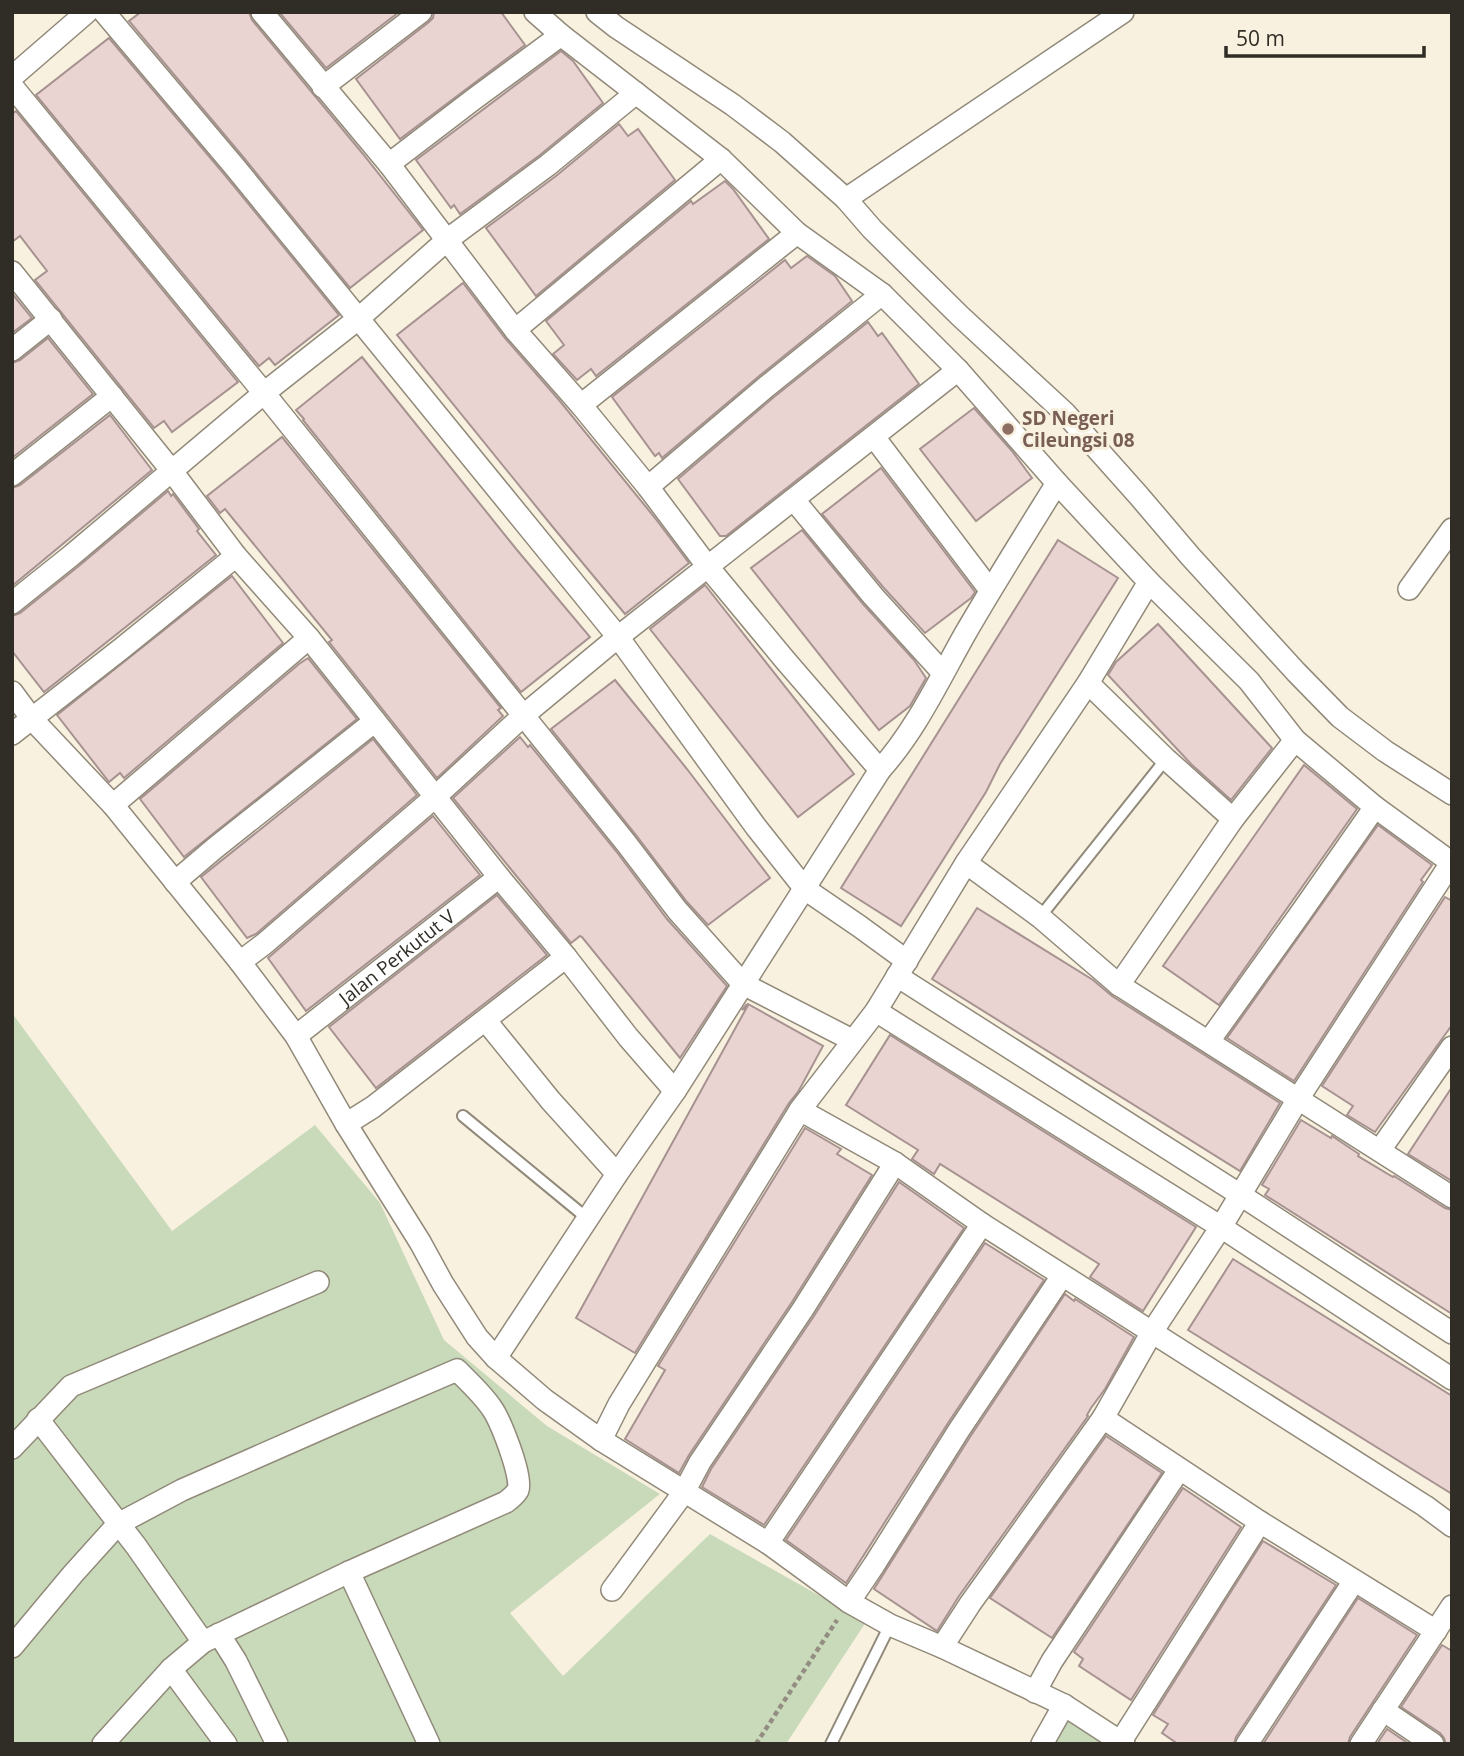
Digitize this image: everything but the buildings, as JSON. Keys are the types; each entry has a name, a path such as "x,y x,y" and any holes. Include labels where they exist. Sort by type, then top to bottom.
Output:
{"street":[{"path":"12,77 87,12"},
{"path":"104,12 234,166 618,637 805,889 859,926 902,969 1452,1333"},
{"path":"262,12 389,164 515,330 648,487 708,567 880,769"},
{"path":"323,87 421,12"},
{"path":"535,12 721,159 797,233 881,294 958,370 1149,582 1249,681 1295,740 1375,807 1452,863 1298,1099 1221,1227 1152,1332 1103,1418 942,1647"},
{"path":"597,12 615,27 733,105 782,142 846,199 960,316 1065,413 1216,585 1340,717 1385,751 1452,794"},
{"path":"846,199 1123,12"},
{"path":"389,164 561,35"},
{"path":"12,86 264,393 677,909 743,984 852,1040"},
{"path":"12,603 264,393 358,319 447,240 548,165 636,93"},
{"path":"515,330 721,159"},
{"path":"581,405 797,233"},
{"path":"12,272 171,470 236,556 309,638 628,1037 675,1091"},
{"path":"648,487 881,294"},
{"path":"12,350 51,319"},
{"path":"240,962 435,797 524,715 618,637 958,370"},
{"path":"12,475 112,396"},
{"path":"874,437 990,590"},
{"path":"496,1358 675,1091 880,769 901,743 990,590 1058,482"},
{"path":"794,500 873,596 943,673"},
{"path":"1409,589 1452,530"},
{"path":"12,734 236,556"},
{"path":"601,1440 619,1404 800,1110 876,1011 966,863 1088,683 1149,582"},
{"path":"113,805 309,638"},
{"path":"1088,683 1233,819"},
{"path":"12,692 32,719 113,805 296,1036 346,1124 477,1337 496,1358 545,1400 601,1440 768,1543 849,1602 890,1625 1064,1705 1122,1742 1260,1522"},
{"path":"175,882 375,721"},
{"path":"1119,985 1233,819 1295,740"},
{"path":"1209,1041 1375,807"},
{"path":"966,863 1040,917 1119,985 1452,1197"},
{"name":"Jalan Perkutut V","path":"296,1036 499,877"},
{"path":"346,1124 373,1107 566,957"},
{"path":"876,1011 1221,1227 1452,1379"},
{"path":"486,1021 551,1101 617,1174"},
{"path":"1380,1150 1444,1074 1452,1047"},
{"path":"800,1110 895,1163 982,1224 1425,1506 1452,1526"},
{"path":"612,1590 684,1492 700,1462 803,1309 895,1163"},
{"path":"768,1543 982,1224"},
{"path":"849,1602 1062,1276"},
{"path":"12,1448 71,1386 318,1282"},
{"path":"12,1647 118,1524 182,1490 457,1370 477,1337"},
{"path":"103,1744 171,1669 211,1638 349,1572 506,1502 513,1496 518,1490 519,1477 502,1429 492,1408 457,1370"},
{"path":"1103,1418 1260,1522 1436,1631"},
{"path":"38,1419 118,1524 211,1638 236,1661 277,1744"},
{"path":"1035,1692 1052,1661 1180,1470"},
{"path":"349,1572 429,1744"},
{"path":"1247,1744 1354,1581"},
{"path":"1361,1744 1452,1606"},
{"path":"171,1669 226,1744"},
{"path":"1042,1744 1064,1705"},
{"path":"1383,1710 1433,1744"}],"lane":[{"path":"1040,917 1166,759"},
{"path":"463,1116 588,1219"},
{"path":"831,1744 890,1625"}],"path":[{"path":"756,1744 849,1602"}],"green space":[{"path":"12,1013 172,1231 315,1125 380,1203 444,1340 547,1426 660,1494 510,1613 563,1676 710,1534 866,1622 786,1744 12,1744"},
{"path":"1063,1714 1111,1744 1047,1744"}],"place":[{"name":"SD Negeri Cileungsi 08","path":"1008,429"}]}
